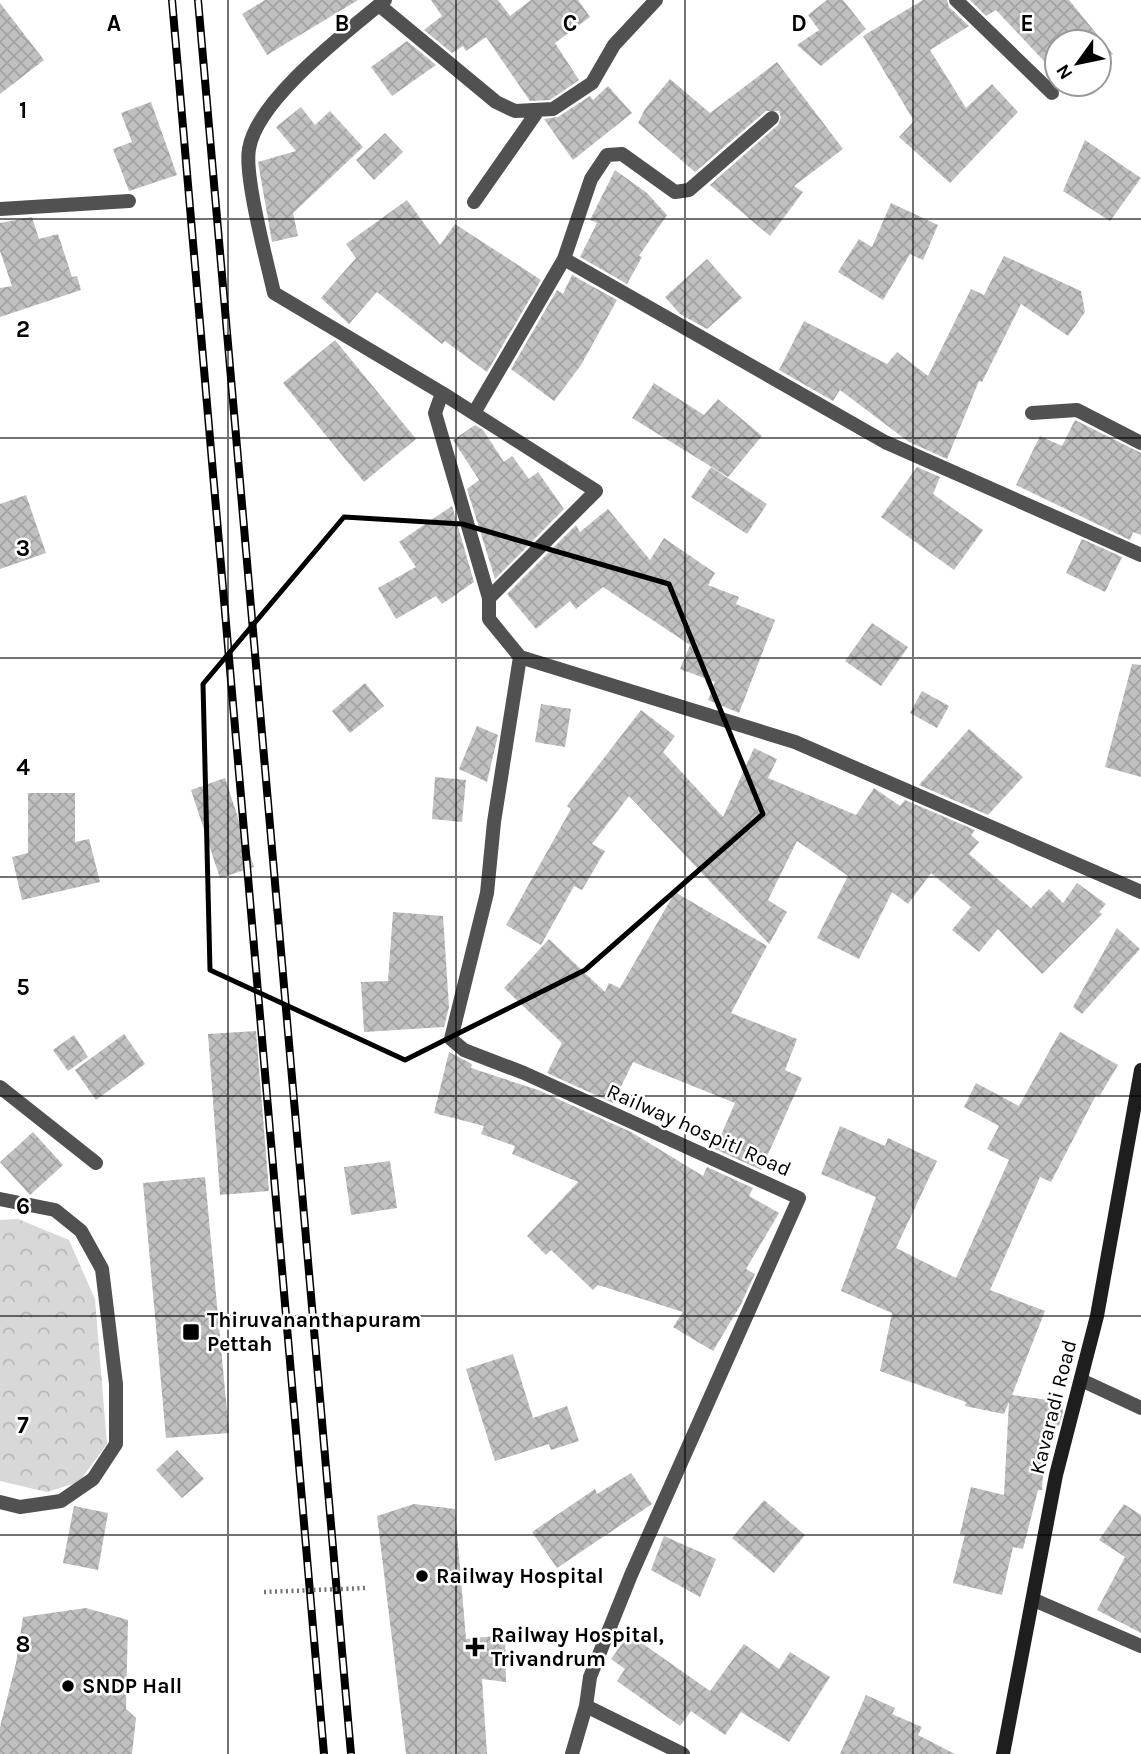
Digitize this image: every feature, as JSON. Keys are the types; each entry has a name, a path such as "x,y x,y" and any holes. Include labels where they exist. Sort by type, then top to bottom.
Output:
{"main road":[{"name":"Kavaradi Road","path":"1003,1754 1056,1475 1097,1316 1134,1138 1141,1070"}],"street":[{"path":"489,598 596,491 442,393 274,293 251,179 248,150 257,125 307,65 382,2 496,102 515,111 537,112 553,109 592,83 614,45 656,0"},
{"path":"956,0 1043,84"},
{"path":"474,202 537,112"},
{"path":"474,413 564,259 591,179 607,155 622,154 675,192 689,190 772,118"},
{"path":"0,209 129,201"},
{"path":"564,259 885,442 1141,555"},
{"path":"442,393 435,413 489,598 489,619 520,657 794,742 1141,892"},
{"path":"1032,413 1077,410 1141,443"},
{"name":"Railway hospitl Road","path":"520,657 494,822 487,893 451,1040 464,1051 524,1073 800,1198 631,1575 590,1677 586,1706"},
{"path":"0,1087 96,1163"},
{"path":"0,1199 55,1210 81,1231 102,1269 116,1384 116,1444 93,1479 61,1501 20,1507 0,1502"},
{"path":"1081,1380 1141,1408"},
{"path":"1034,1600 1141,1647"},
{"path":"572,1754 586,1706 683,1754"}],"path":[{"path":"264,1592 366,1588"}],"highlighted area":[{"path":"344,517 462,524 669,584 763,814 585,970 405,1060 210,970 203,684"}],"green space":[{"path":"18,1219 69,1240 95,1299 107,1444 79,1482 47,1492 0,1481 0,1220"}],"building":[{"path":"265,0 358,0 267,55 242,14"},
{"path":"431,0 498,0 510,16 531,0 578,0 590,17 555,43 579,80 550,100 530,101 486,37 466,51 463,46 452,53 424,30 442,16"},
{"path":"827,0 843,0 866,29 821,66 797,45 819,30 808,15"},
{"path":"923,0 947,0 949,7 969,26 930,50 966,108 992,84 1018,112 950,183 899,137 914,121 863,36"},
{"path":"970,0 1069,0 1092,28 1043,28 1043,60 996,10 986,16"},
{"path":"0,3 44,60 0,94"},
{"path":"407,41 436,65 392,96 371,67"},
{"path":"777,62 843,149 794,186 803,192 770,236 710,185 778,125 781,117 779,111 766,111 695,172 638,123 645,109 670,79 710,113"},
{"path":"608,86 632,113 573,160 544,119 558,117 590,96 593,100"},
{"path":"151,102 177,175 129,191 113,149 132,142 121,113"},
{"path":"301,107 315,125 330,111 363,147 293,213 298,236 272,242 258,162 296,151 276,127"},
{"path":"385,133 403,152 374,180 356,160"},
{"path":"1085,140 1141,178 1110,221 1063,191"},
{"path":"615,170 647,193 667,215 639,256 642,257 627,284 580,257 597,223 590,220"},
{"path":"407,200 440,245 455,224 541,280 487,372 445,341 442,344 377,292 349,324 321,298 356,258 346,244"},
{"path":"891,203 938,225 923,260 910,254 883,300 838,272 859,239 872,247"},
{"path":"32,217 39,239 58,234 72,277 77,276 81,290 0,317 0,288 12,286 0,251 0,223"},
{"path":"1004,256 1081,291 1085,312 1068,336 1021,304 982,382 979,381 947,459 909,442 840,390 833,401 779,370 804,321 887,364 897,352 928,376 971,289 984,295"},
{"path":"707,259 742,298 707,329 680,314 665,297"},
{"path":"572,275 617,300 581,365 554,401 511,369 557,290 563,294"},
{"path":"335,340 416,439 364,482 283,383"},
{"path":"654,383 704,415 718,399 762,436 728,477 632,418"},
{"path":"1075,420 1141,453 1141,535 1133,532 1130,540 1016,485 1040,436 1062,446"},
{"path":"475,425 483,430 504,462 512,456 529,479 538,472 564,509 495,579 467,489 479,480 453,440"},
{"path":"711,467 767,504 747,534 691,497"},
{"path":"917,467 940,477 933,494 983,530 954,570 881,517"},
{"path":"26,495 46,553 0,569 0,504"},
{"path":"452,506 474,582 442,604 436,596 396,619 378,588 416,567 399,542"},
{"path":"608,509 650,560 664,538 715,573 708,585 739,597 736,604 775,620 739,713 708,700 715,682 680,669 690,645 603,587 576,609 570,601 536,629 507,594 576,525 580,532"},
{"path":"1082,539 1122,557 1105,592 1066,573"},
{"path":"872,623 908,647 881,686 845,661"},
{"path":"1132,664 1141,665 1141,777 1105,767"},
{"path":"365,683 384,706 350,733 332,711"},
{"path":"922,691 949,706 937,728 910,713"},
{"path":"541,704 571,709 565,747 535,742"},
{"path":"641,710 675,736 663,752 723,817 754,748 777,759 768,778 856,815 874,788 900,806 905,800 975,830 971,835 979,842 969,854 1031,908 1049,889 1063,903 1077,883 1106,904 1099,912 1102,914 1042,974 998,929 979,952 952,930 971,907 931,873 908,904 892,892 859,959 817,938 848,876 797,841 768,900 787,912 769,944 629,796 592,844 605,851 582,890 574,886 541,945 506,925 571,809 567,806"},
{"path":"477,726 498,735 487,782 459,769"},
{"path":"969,729 1023,777 988,815 919,785"},
{"path":"435,777 466,780 462,822 432,819"},
{"path":"225,778 254,867 220,878 191,790"},
{"path":"28,793 75,793 75,842 89,839 100,882 22,900 12,857 28,853"},
{"path":"675,892 767,946 731,1013 797,1039 785,1070 802,1078 761,1170 715,1149 735,1103 633,1062 613,1103 547,1073 562,1043 504,988 549,939 605,992 609,983 620,988"},
{"path":"393,912 443,916 449,1007 444,1027 364,1032 361,982 388,981"},
{"path":"1117,928 1140,949 1082,1014 1073,1007"},
{"path":"256,1031 269,1191 220,1195 208,1034"},
{"path":"1060,1032 1118,1065 1099,1097 1096,1095 1051,1182 1040,1177 990,1290 1045,1311 1012,1395 1062,1402 1063,1411 1059,1426 1046,1427 1042,1490 1038,1490 1023,1549 1013,1547 1002,1595 953,1583 965,1535 960,1534 971,1487 1004,1495 1009,1402 1004,1414 965,1406 966,1402 880,1371 892,1313 841,1291 876,1197 821,1174 840,1126 885,1146 888,1138 937,1161 896,1248 956,1278 1009,1160 987,1149 999,1126 964,1107 976,1083 1019,1106"},
{"path":"124,1034 145,1064 96,1100 75,1070"},
{"path":"74,1035 88,1057 68,1071 53,1050"},
{"path":"449,1052 472,1064 471,1068 538,1090 631,1132 703,1176 707,1167 753,1188 749,1196 779,1213 746,1269 755,1274 740,1306 713,1351 673,1327 683,1312 598,1285 593,1290 551,1250 546,1255 527,1236 578,1182 512,1154 515,1146 481,1134 484,1126 434,1113"},
{"path":"33,1132 63,1165 30,1195 0,1162"},
{"path":"390,1161 397,1208 351,1215 344,1167"},
{"path":"205,1177 229,1433 166,1438 143,1183"},
{"path":"513,1354 533,1418 567,1406 579,1441 551,1450 549,1444 495,1461 466,1369"},
{"path":"177,1450 204,1479 182,1498 156,1470"},
{"path":"631,1473 652,1504 557,1568 532,1532 595,1489 597,1494"},
{"path":"764,1500 805,1535 774,1573 732,1538"},
{"name":"Railway Hospital","path":"414,1504 455,1509 466,1639 505,1635 506,1682 482,1679 487,1754 406,1754 377,1516"},
{"path":"1124,1504 1141,1515 1141,1633 1097,1610 1125,1557 1099,1540"},
{"path":"74,1506 108,1513 98,1570 63,1563"},
{"path":"664,1536 716,1559 700,1597 651,1570"},
{"name":"SNDP Hall","path":"86,1608 128,1620 126,1709 136,1718 132,1754 0,1754 0,1727 16,1663 23,1617"},
{"path":"629,1634 710,1691 744,1644 779,1669 790,1652 830,1677 789,1742 741,1712 725,1735 691,1711 680,1726 617,1681 625,1669 611,1659"},
{"path":"866,1695 895,1708 892,1714 922,1727 918,1735 955,1754 840,1754"}],"railway":[{"path":"172,0 324,1754"},
{"path":"198,0 351,1754"}],"place":[{"name":"Thiruvananthapuram Pettah","path":"191,1332"},
{"name":"Railway Hospital","path":"422,1576"},
{"name":"Railway Hospital, Trivandrum","path":"475,1647"},
{"name":"SNDP Hall","path":"68,1686"}]}
